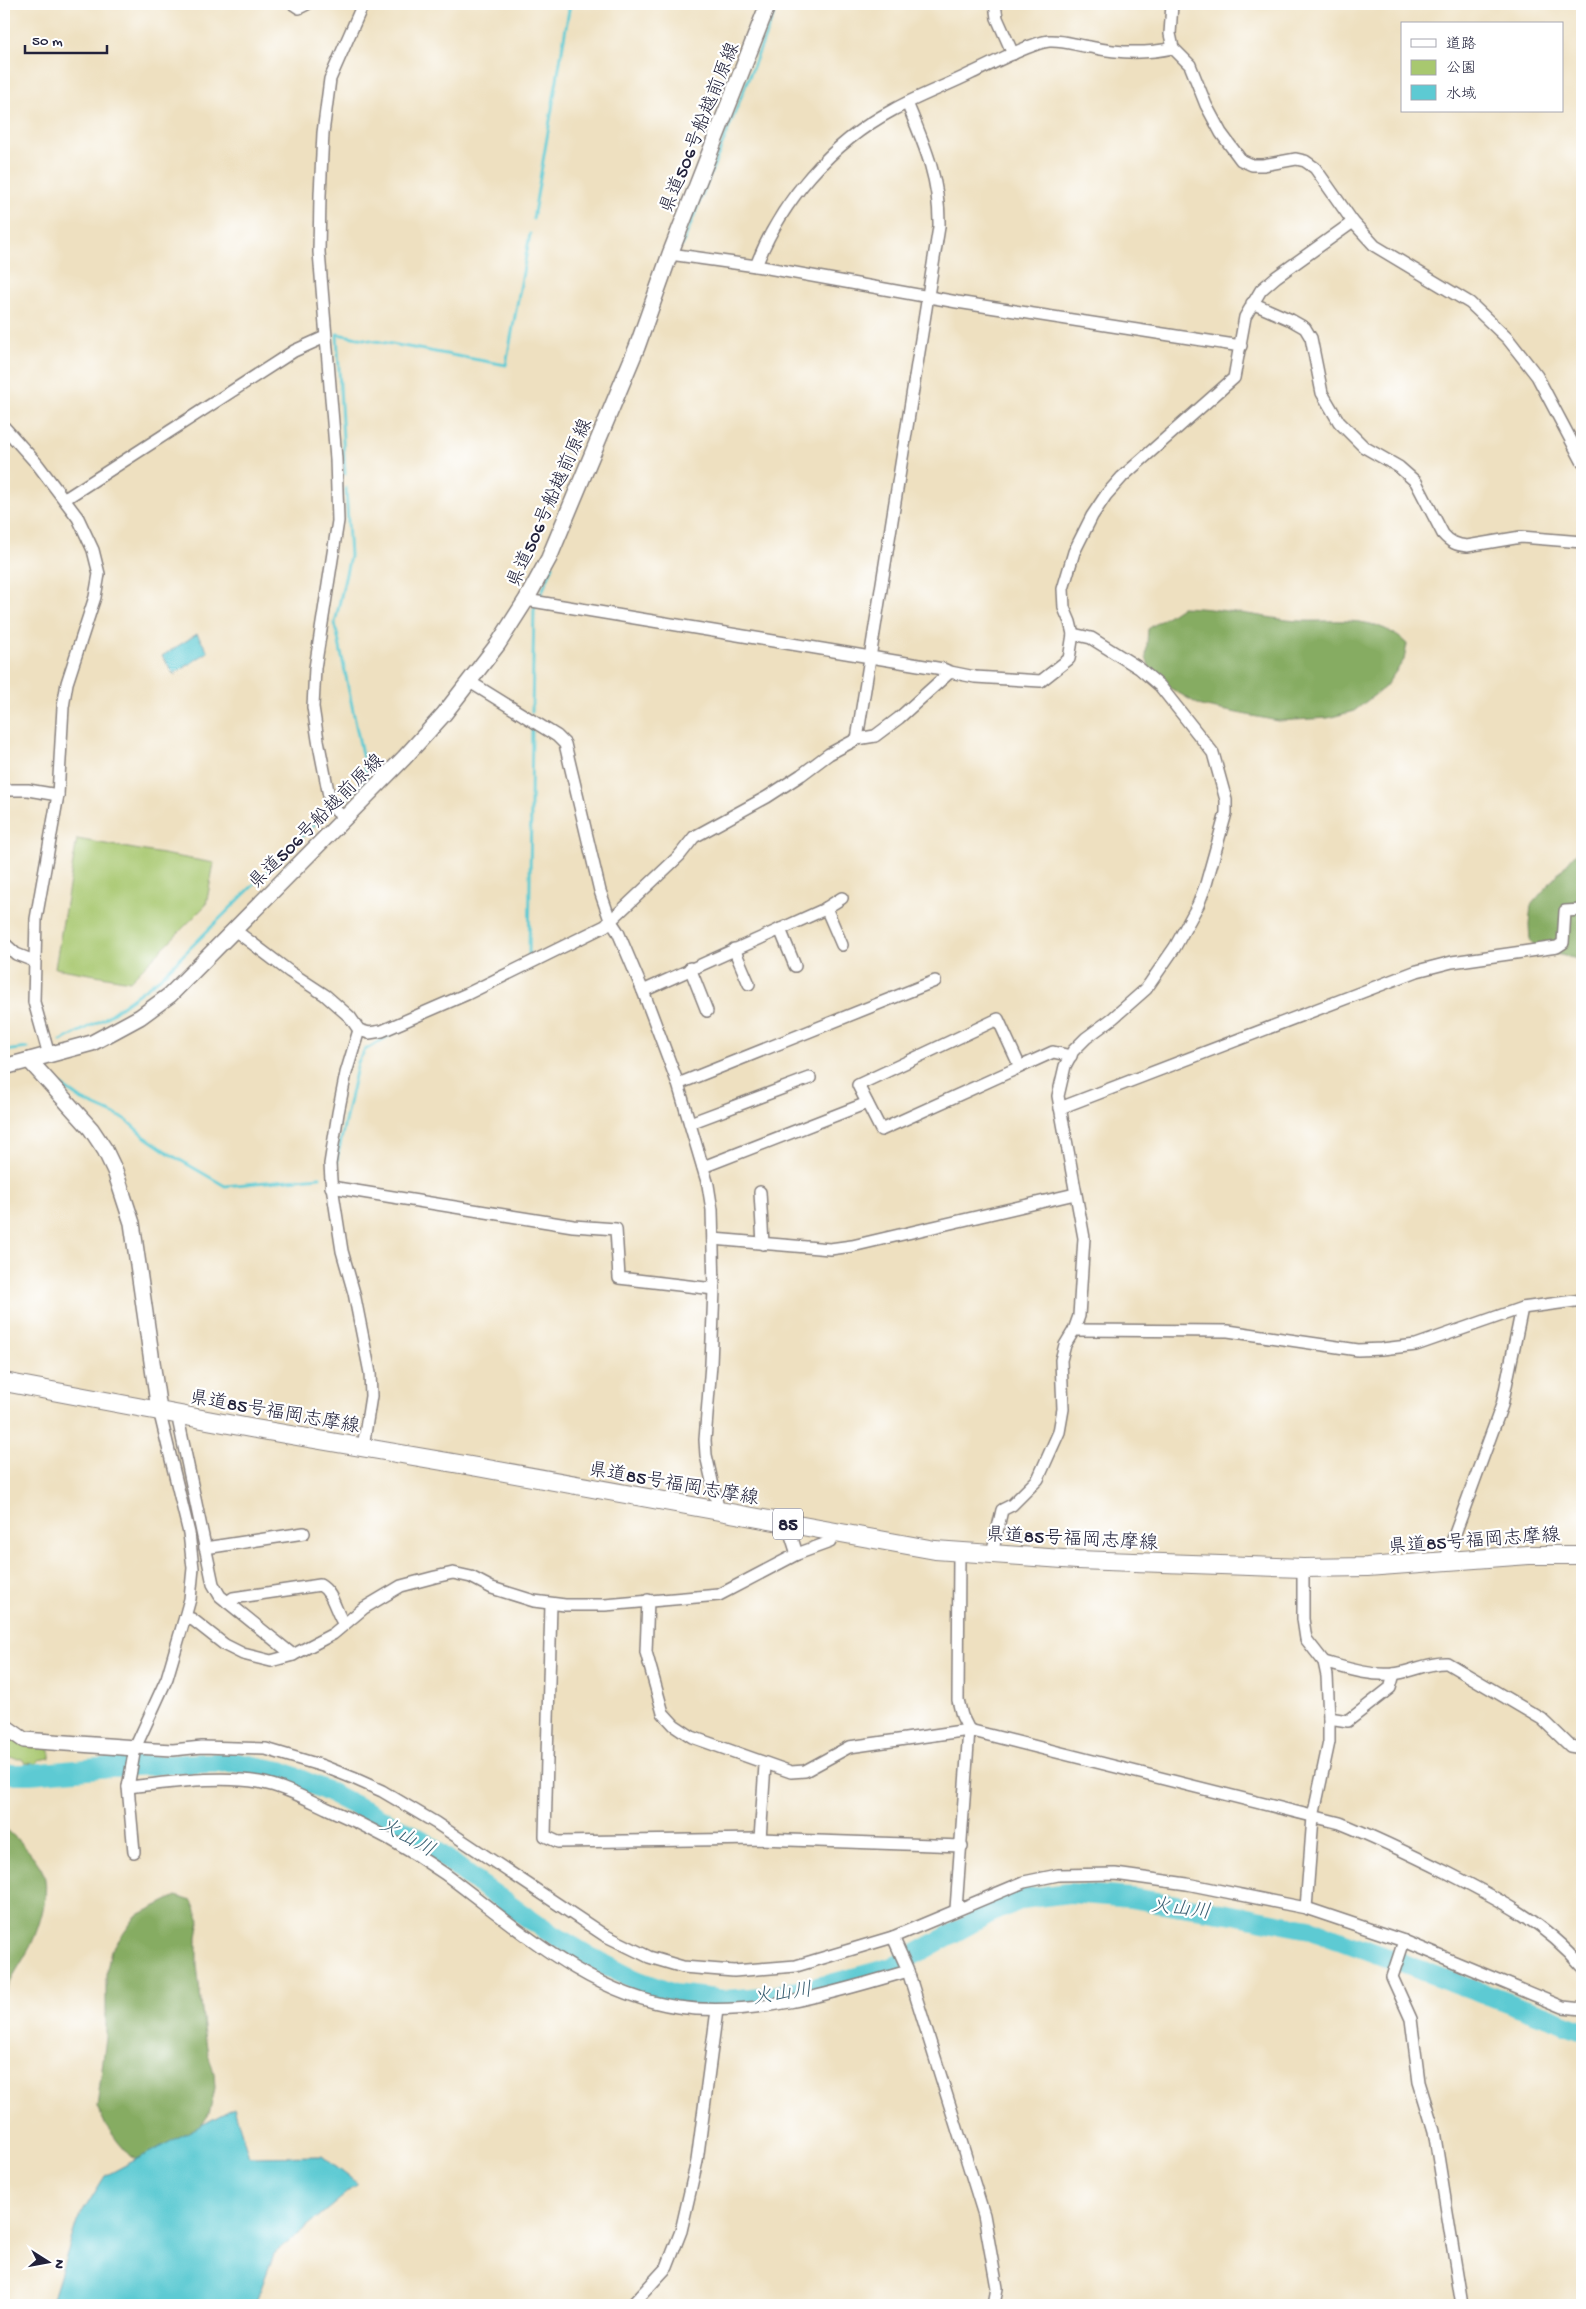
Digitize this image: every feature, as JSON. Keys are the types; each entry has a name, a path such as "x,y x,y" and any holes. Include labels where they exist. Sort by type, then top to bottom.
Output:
{"main road":[{"name":"県道506号船越前原線","path":"4,1067 92,1043 140,1017 170,994 236,930 404,758 470,682 498,644 526,600 549,558 593,454 637,346 670,254 768,4"},
{"path":"30,1060 91,1129 105,1150 115,1172 132,1222 159,1410"},
{"name":"県道85号福岡志摩線","path":"4,1382 719,1512 959,1552 1303,1568 1368,1567 1529,1555 1582,1554"},
{"path":"4,1726 6,1730 24,1740 135,1750"}],"street":[{"path":"293,4 299,8 307,4"},
{"path":"344,818 331,806 313,707 315,668 338,521 336,459 319,252 320,195 326,104 330,79 363,4"},
{"path":"995,4 997,18 1013,54"},
{"path":"1172,4 1170,34 1173,48 1190,65 1206,105 1221,133 1241,160 1252,165 1296,159 1305,161 1315,168 1353,222 1375,246 1463,298 1508,339 1537,376 1582,461"},
{"path":"756,266 777,224 798,189 829,157 866,126 907,103 1013,54 1048,41 1072,42 1119,52 1159,51 1173,48"},
{"path":"857,739 939,228 939,206 933,169 907,103"},
{"path":"526,600 870,657 975,677 1041,680 1069,659 1073,634 1064,608 1063,589 1074,552 1092,516 1106,495 1122,477 1234,378 1245,317 1261,290 1276,277 1353,222"},
{"path":"670,254 756,266 927,297 1241,346"},
{"path":"1252,303 1305,328 1311,338 1322,393 1339,422 1364,447 1399,467 1416,482 1443,534 1449,541 1467,546 1534,537 1582,542"},
{"path":"65,499 294,352 325,337"},
{"path":"4,427 65,499 87,534 98,574 95,598 67,683 63,707 58,795 36,919 34,961 35,1009 49,1055"},
{"path":"992,1554 1002,1510 1012,1505 1038,1479 1059,1432 1063,1409 1061,1360 1065,1345 1074,1330 1079,1316 1084,1238 1058,1096 1065,1066 1086,1038 1113,1018 1146,989 1175,947 1198,906 1226,813 1226,800 1213,753 1160,686 1139,668 1091,638 1073,634"},
{"path":"236,930 290,972 325,995 350,1017 359,1030 369,1033 382,1032 605,926 679,856 694,837 802,775 829,754 857,739 875,736 899,718 950,672"},
{"path":"470,682 558,736 565,744 600,891 610,920 618,932 643,991 678,1084 690,1123 703,1167 712,1210 714,1289 712,1364 705,1440 706,1455 719,1512"},
{"path":"4,790 28,790 58,795"},
{"path":"643,991 690,968 826,908 842,898"},
{"path":"826,908 842,945"},
{"path":"1060,1108 1418,971 1452,962 1557,947 1563,943 1564,911 1582,910"},
{"path":"780,929 795,966"},
{"path":"4,943 16,954 34,961"},
{"path":"734,949 749,984"},
{"path":"690,968 707,1011"},
{"path":"678,1084 935,981"},
{"path":"1020,1067 998,1019 858,1085 881,1130 1020,1067 1053,1052 1071,1056"},
{"path":"359,1030 346,1073 330,1164 331,1187 342,1251 354,1293 370,1373 371,1396 363,1447"},
{"path":"690,1123 810,1078"},
{"path":"703,1167 867,1103"},
{"path":"331,1187 573,1226 616,1229 619,1278 714,1289"},
{"path":"760,1192 763,1244"},
{"path":"713,1239 830,1249 852,1246 1076,1194"},
{"path":"1074,1330 1208,1330 1260,1335 1358,1350 1382,1349 1416,1345 1522,1308 1582,1300"},
{"path":"1445,1561 1502,1405 1522,1308"},
{"path":"134,1852 127,1784 135,1750 167,1678 190,1599 193,1568 189,1533 159,1410"},
{"path":"181,1415 179,1423 213,1584 220,1596 293,1655"},
{"path":"787,1523 797,1554"},
{"path":"185,1617 192,1619 225,1645 249,1657 271,1661 293,1655 333,1634 364,1608 401,1586 453,1574 471,1577 492,1588 550,1604 605,1605 719,1594 797,1554 830,1542 832,1532"},
{"path":"204,1548 304,1533"},
{"path":"956,1909 969,1730 962,1716 958,1700 959,1552"},
{"path":"1303,1568 1303,1619 1306,1639 1324,1662 1330,1718 1329,1742 1313,1817 1306,1908"},
{"path":"227,1602 233,1598 320,1585 328,1590 338,1616 344,1624"},
{"path":"648,1600 646,1652 664,1713 674,1725 692,1737 765,1765 791,1772 805,1771 848,1748 969,1730 1340,1823 1380,1839 1475,1887 1535,1921 1566,1946 1582,1966"},
{"path":"550,1604 545,1836 558,1842 760,1840 962,1846"},
{"path":"1324,1662 1372,1674 1394,1674 1438,1663 1446,1663 1542,1719 1570,1746 1582,1748"},
{"path":"1330,1718 1348,1722 1390,1688 1394,1674"},
{"path":"135,1750 173,1750 202,1747 266,1749 323,1766 382,1791 436,1822 604,1935 649,1957 683,1968 734,1972 796,1966 893,1937 1024,1882 1058,1875 1095,1874 1135,1876 1177,1882 1306,1908 1563,2007 1582,2009"},
{"path":"760,1840 765,1765"},
{"path":"127,1784 226,1779 260,1782 295,1794 356,1821 413,1853 537,1944 604,1985 639,1999 659,2004 717,2010 784,2002 828,1994 907,1970"},
{"path":"893,1937 907,1970 984,2216 997,2288 994,2305"},
{"path":"1402,1945 1392,1977 1411,2019 1419,2082 1434,2131 1462,2305"},
{"path":"632,2305 667,2267 681,2231 697,2161 717,2010"}],"green space":[{"path":"1181,607 1221,610 1287,620 1365,623 1394,633 1407,644 1404,660 1385,687 1354,711 1328,718 1278,721 1201,706 1153,678 1146,657 1148,629"},
{"path":"77,839 214,863 206,905 130,981 55,968"},
{"path":"1582,846 1582,960 1538,950 1530,940 1529,925 1531,905"},
{"path":"4,1732 18,1743 50,1749 50,1758 38,1760 37,1764 25,1763 22,1759 4,1758"},
{"path":"4,1827 34,1858 42,1870 46,1887 43,1909 34,1939 4,1994"},
{"path":"176,1896 192,1901 200,1920 197,1937 197,1965 204,2028 208,2054 214,2073 215,2088 209,2114 199,2129 140,2162 130,2156 118,2142 105,2124 97,2106 106,2038 106,1974 111,1951 136,1916"}],"water":[{"path":"197,634 208,652 174,674 162,656"},
{"path":"234,2108 249,2157 322,2156 358,2184 274,2254 257,2299 262,2305 51,2305 77,2221 105,2176"}],"waterway":[{"path":"533,219 570,4"},
{"path":"682,246 778,4"},
{"path":"345,474 337,334 506,365 530,234"},
{"path":"343,802 367,779 335,623 350,556 346,488"},
{"path":"539,599 553,566"},
{"path":"532,712 534,610 536,605"},
{"path":"529,957 532,729"},
{"path":"61,1041 104,1019 160,978 323,816"},
{"path":"336,1172 338,1154 358,1062 365,1050 397,1031"},
{"path":"4,1051 28,1048"},
{"path":"61,1085 82,1100 125,1119 145,1137 173,1156 225,1186 320,1177"},
{"name":"火山川","path":"4,1774 233,1762 281,1771 327,1791 422,1840 474,1880 542,1928 592,1958 633,1979 674,1994 725,2000 772,1996 831,1984 890,1968 988,1914 1022,1899 1069,1893 1131,1898 1227,1913 1310,1929 1582,2030"}]}
